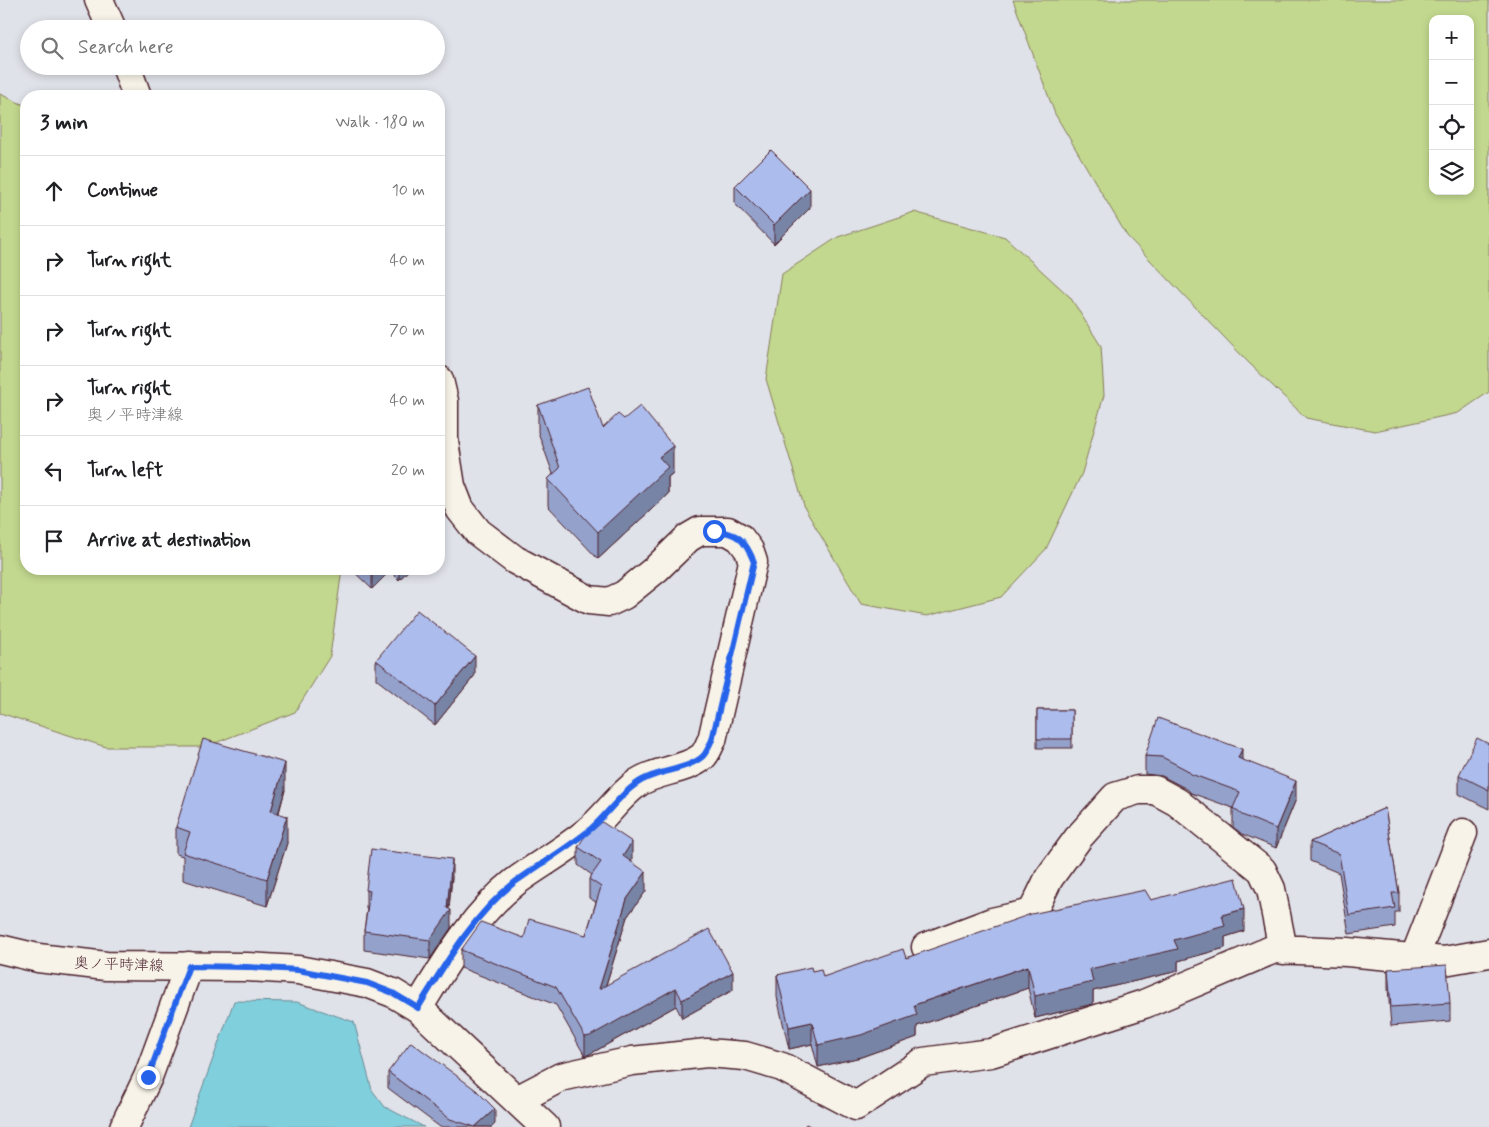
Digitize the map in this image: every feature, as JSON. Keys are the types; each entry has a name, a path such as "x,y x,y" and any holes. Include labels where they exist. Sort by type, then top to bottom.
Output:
{"street":[{"path":"99,0 108,20"},
{"path":"129,75 135,90"},
{"path":"418,1008 447,962 474,925 492,904 515,883 589,831 615,802 636,783 660,772 689,764 704,756 712,740 754,562 749,550 740,538 728,531 700,531 688,538 650,574 624,594 609,602 589,600 515,560 478,532 460,508 451,486 445,448"},
{"path":"926,947 992,922 1032,913 1049,878 1079,837 1115,798 1138,790 1155,790 1178,802 1262,870 1271,889 1282,950"},
{"path":"1414,959 1463,833"},
{"name":"奥ノ平時津線","path":"0,948 38,958 106,966 247,967 298,970 367,983 393,993 418,1008 545,1127"},
{"path":"517,1100 561,1077 632,1061 707,1053 745,1056 782,1067 859,1116 923,1062 991,1053 1144,1004 1274,949 1347,952 1444,961 1489,953"},
{"path":"124,1127 148,1077 189,966"}],"green space":[{"path":"1013,0 1489,0 1489,392 1458,413 1375,431 1306,418 1248,362 1127,236 1055,114"},
{"path":"0,94 20,103 20,575 341,575 330,656 295,712 205,747 106,747 0,713"},
{"path":"914,212 1005,237 1070,297 1101,346 1104,395 1082,473 1046,549 1001,597 927,616 861,604 805,509 766,379 782,274 838,237"}],"water":[{"path":"234,1001 297,1002 354,1022 372,1090 385,1107 424,1127 188,1127"}],"building":[{"path":"771,150 810,189 774,225 735,186"},
{"path":"588,387 603,428 618,414 624,419 640,406 673,446 659,457 668,467 598,532 548,479 560,468 538,405"},
{"path":"417,610 475,656 435,706 376,660"},
{"path":"1037,710 1072,710 1072,739 1037,739"},
{"path":"1158,718 1242,749 1238,758 1296,781 1276,829 1242,815 1233,808 1240,792 1191,774 1162,757 1145,756"},
{"path":"1477,738 1489,744 1489,790 1459,775"},
{"path":"203,739 285,763 271,811 287,816 267,879 183,853 190,832 176,827"},
{"path":"1385,808 1399,893 1392,893 1395,908 1349,915 1339,854 1310,842"},
{"path":"602,822 632,842 623,856 646,872 627,899 599,989 709,929 733,972 682,1000 676,988 585,1037 556,987 461,950 481,922 524,938 529,919 586,935 601,887 589,879 601,862 578,847 586,834"},
{"path":"371,849 452,859 447,908 451,910 430,940 364,931 370,891 366,890"},
{"path":"1236,878 1244,909 1222,915 1225,926 1174,940 1178,949 1090,969 1093,982 1035,996 1028,966 914,1005 917,1015 861,1035 818,1045 812,1022 789,1027 777,975 811,967 812,971 821,969 823,977 903,949 906,958 1031,914 1145,890 1151,900"},
{"path":"1447,965 1450,1003 1391,1007 1388,969"},
{"path":"411,1042 476,1090 495,1109 475,1127 450,1119 388,1072"}],"route":[{"path":"148,1077 189,966 298,970 367,983 393,993 418,1008 447,962 474,925 492,904 515,883 589,831 615,802 636,783 660,772 689,764 704,756 712,740 754,562 749,550 740,538 728,531 714,531"}]}
